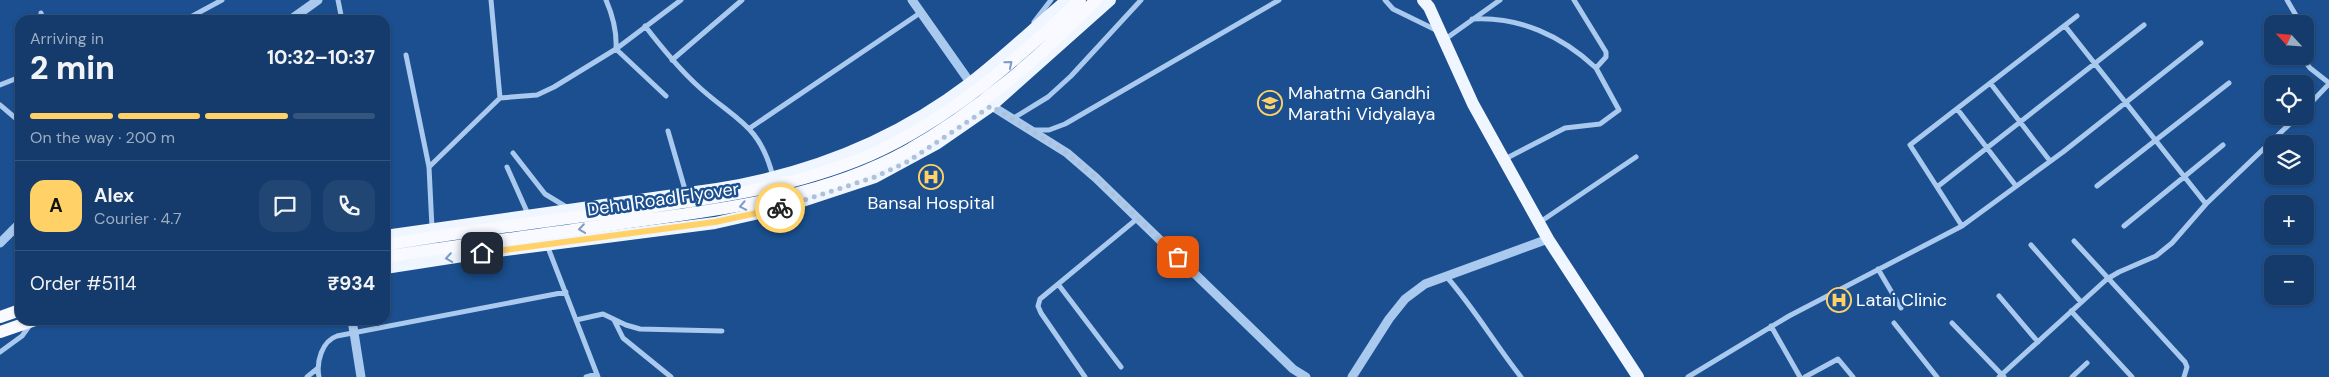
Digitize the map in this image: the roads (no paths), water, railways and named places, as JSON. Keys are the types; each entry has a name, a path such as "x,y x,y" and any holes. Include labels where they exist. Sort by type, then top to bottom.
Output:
{"highway":[{"name":"Dehu Road Flyover","path":"390,237 479,229 716,198 773,186 822,172 870,155 918,130 1004,68 1080,0"},
{"name":"Dehu Road Flyover","path":"390,257 480,242 718,211 803,192 869,169 907,151 951,123 1028,64 1096,0"},
{"path":"0,317 15,312"},
{"path":"0,332 20,325"}],"main road":[{"path":"390,236 686,194 773,178 831,160 884,138 922,116 970,83 1067,0"},
{"path":"390,267 715,222 780,208 875,177 907,162 991,106 1110,0"},
{"path":"1424,0 1429,7 1473,104 1548,238 1638,377"}],"street":[{"path":"194,15 222,0"},
{"path":"297,15 318,0"},
{"path":"338,0 341,15"},
{"path":"490,0 500,98"},
{"path":"606,0 614,20 616,49 666,96"},
{"path":"429,167 500,98 537,94 616,49 681,0"},
{"path":"672,60 742,0"},
{"path":"912,0 970,83 991,106 1033,130 1067,153 1138,218 1293,369 1306,377"},
{"path":"1018,42 1052,0"},
{"path":"1012,119 1048,97 1071,76 1141,0"},
{"path":"1033,130 1049,130 1065,124 1279,0"},
{"path":"1385,0 1393,9 1442,36 1500,0"},
{"path":"1574,0 1606,52 1606,57 1596,68"},
{"path":"2287,0 2296,15"},
{"path":"750,128 920,13"},
{"path":"1962,226 1910,145 1958,110 2077,16"},
{"path":"1472,19 1490,18 1526,25 1559,40 1596,68 1619,110 1600,124 1565,128 1504,159"},
{"path":"1937,187 2144,25"},
{"path":"645,26 672,60 703,91 750,128 764,151 773,178"},
{"path":"2065,26 2206,204"},
{"path":"1688,377 1771,326 1962,226 2050,161 2201,43"},
{"path":"406,55 429,167 432,229"},
{"path":"2308,65 2329,84 2314,100"},
{"path":"0,85 15,79"},
{"path":"2097,186 2229,83"},
{"path":"1990,84 2050,161"},
{"path":"0,105 15,118"},
{"path":"1958,110 2016,186"},
{"path":"1952,323 2002,376 2107,279 2156,256 2172,243 2206,204 2290,125"},
{"path":"668,131 686,194"},
{"path":"2124,226 2223,146"},
{"path":"513,153 545,194 571,210"},
{"path":"1539,222 1636,157"},
{"path":"507,167 528,215"},
{"path":"1085,377 1038,306 1040,299 1138,218"},
{"path":"0,243 15,228"},
{"path":"1352,377 1389,319 1405,299 1425,284 1548,238"},
{"path":"2074,241 2185,362 2187,367 2184,377"},
{"path":"547,244 598,375 586,377"},
{"path":"2031,245 2081,302"},
{"path":"1878,269 1901,308"},
{"path":"1446,276 1465,298 1493,342 1521,377"},
{"path":"1058,284 1121,366"},
{"path":"390,324 566,292"},
{"path":"1999,296 2038,342"},
{"path":"2071,311 2132,377"},
{"path":"576,320 603,314 626,325 656,331 722,331"},
{"path":"614,319 623,338 671,377"},
{"path":"1894,323 1937,377"},
{"path":"0,352 22,336 30,325"},
{"path":"353,325 361,377"},
{"path":"319,377 318,368 328,342 332,337 387,325"},
{"path":"1771,326 1800,377"},
{"path":"1805,377 1838,359 1853,377"},
{"path":"2072,377 2087,363"},
{"path":"307,377 318,368"}],"place":[{"name":"Mahatma Gandhi Marathi Vidyalaya","path":"1270,103"},
{"name":"Bansal Hospital","path":"931,177"},
{"name":"Latai Clinic","path":"1839,300"}]}
